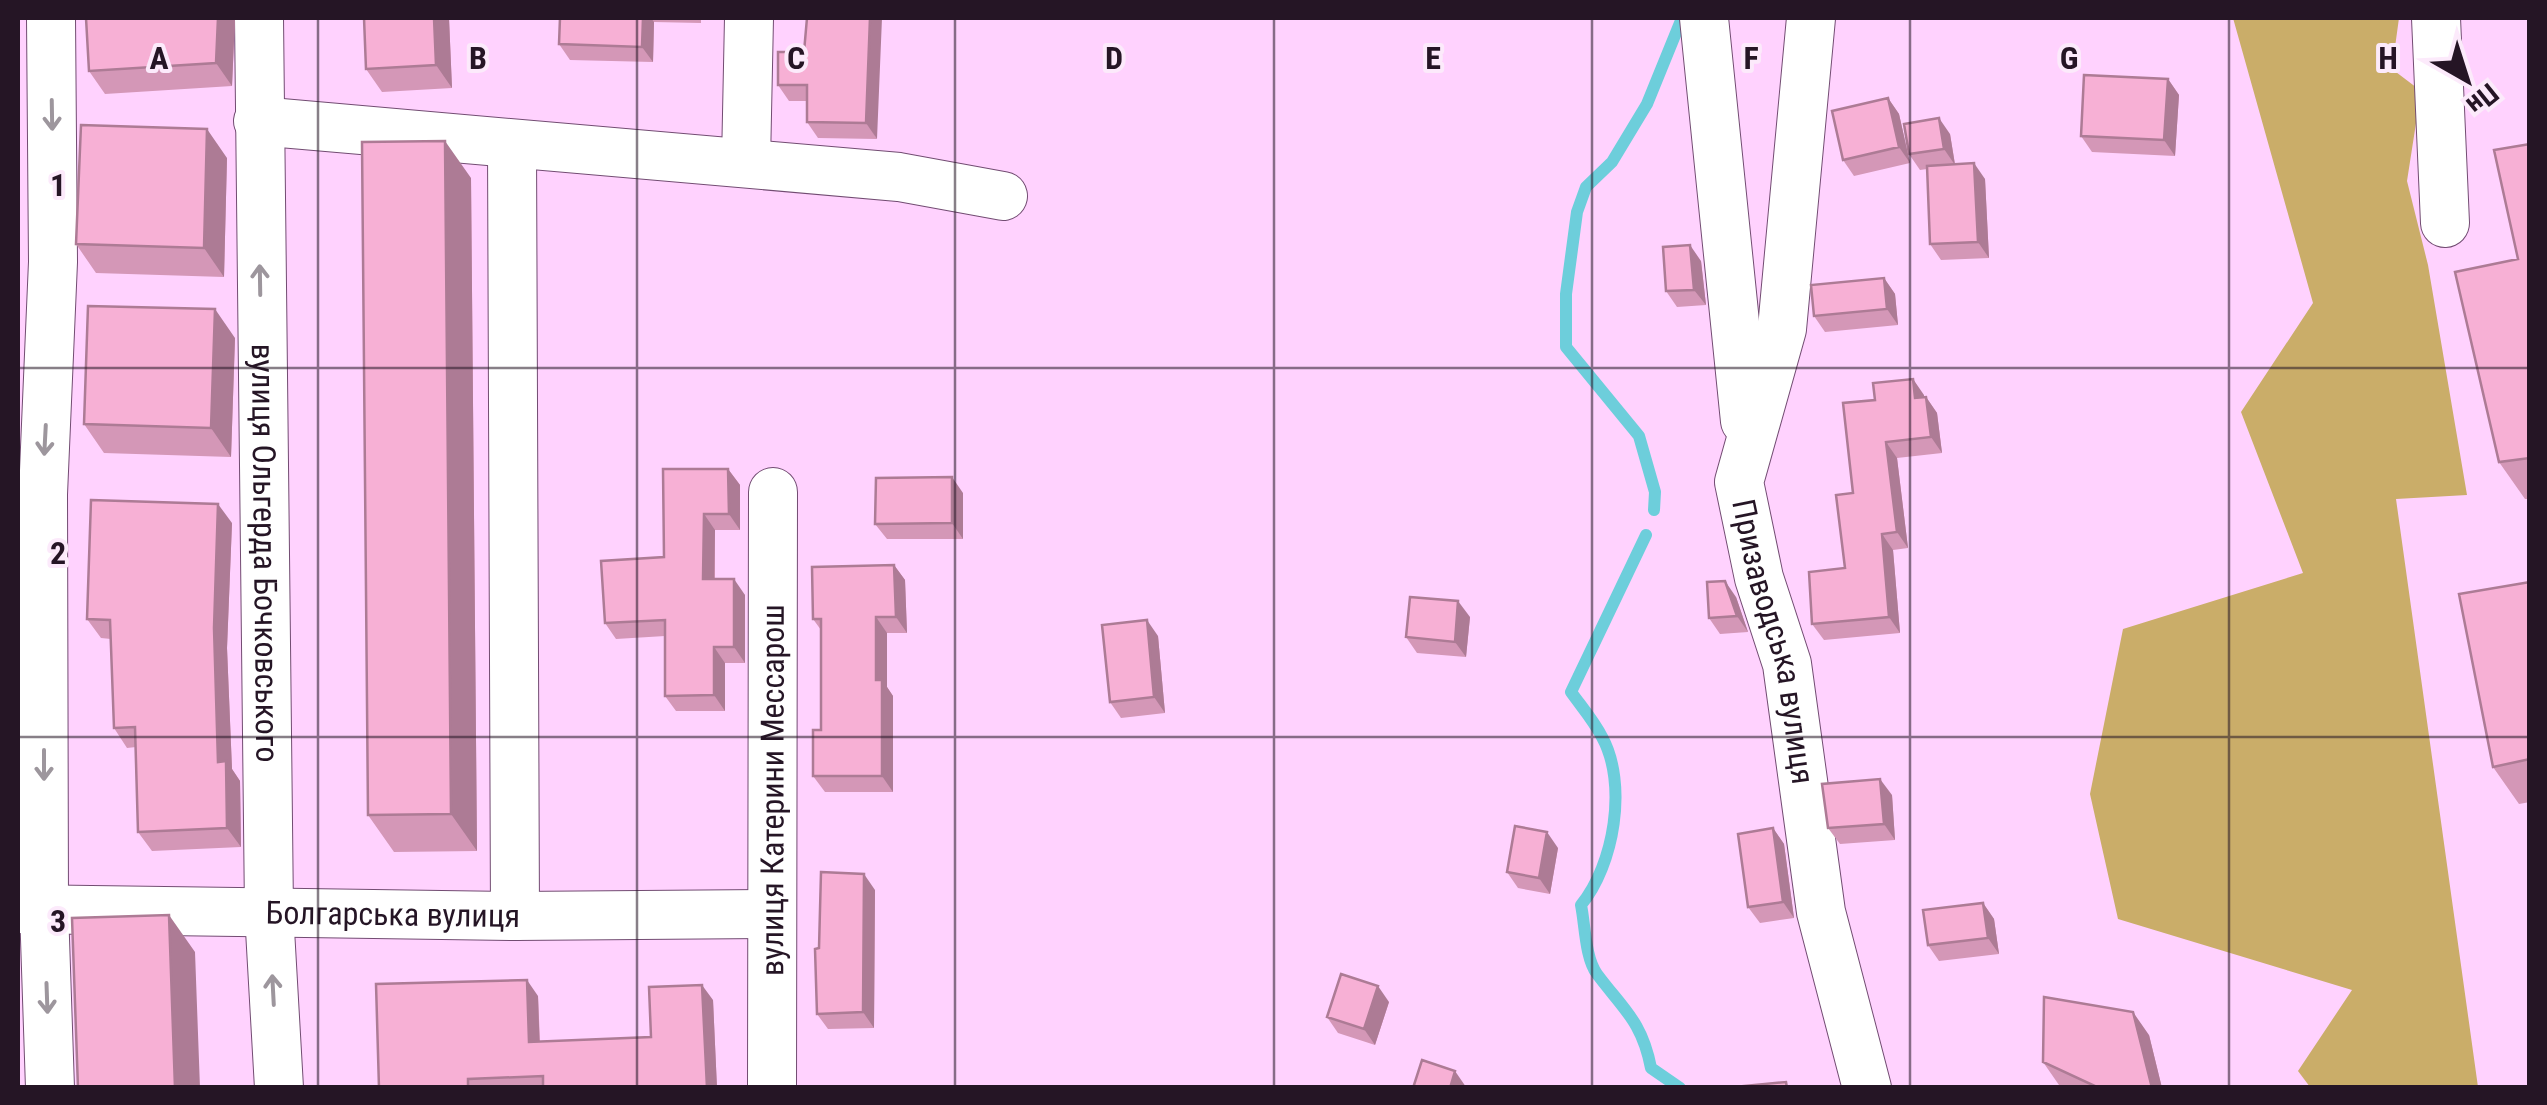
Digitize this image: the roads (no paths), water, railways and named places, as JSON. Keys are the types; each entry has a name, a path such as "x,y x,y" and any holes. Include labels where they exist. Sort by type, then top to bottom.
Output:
{"street":[{"path":"50,1088 31,909 54,262 51,18"},
{"name":"вулиця Ольгерда Бочковського","path":"259,18 269,912 279,1088"},
{"path":"746,162 749,18"},
{"path":"1704,18 1748,449"},
{"path":"1790,18 1806,67"},
{"name":"Призаводська вулиця","path":"1811,18 1782,330 1739,482 1759,578 1787,664 1820,912 1867,1088"},
{"path":"2436,18 2445,223"},
{"path":"258,121 898,177 1003,196"},
{"path":"512,145 515,916"},
{"name":"вулиця Катерини Мессарош","path":"772,1088 769,914 773,492"},
{"name":"Болгарська вулиця","path":"31,909 515,916 769,914"}],"waterway":[{"path":"1654,510 1655,492 1639,436 1566,347 1566,294 1577,212 1586,187 1612,162 1647,104 1682,18"},
{"path":"1646,535 1571,692 1599,731 1614,777 1614,824 1609,847 1581,905 1593,967 1637,1027 1651,1068 1680,1088"}]}
